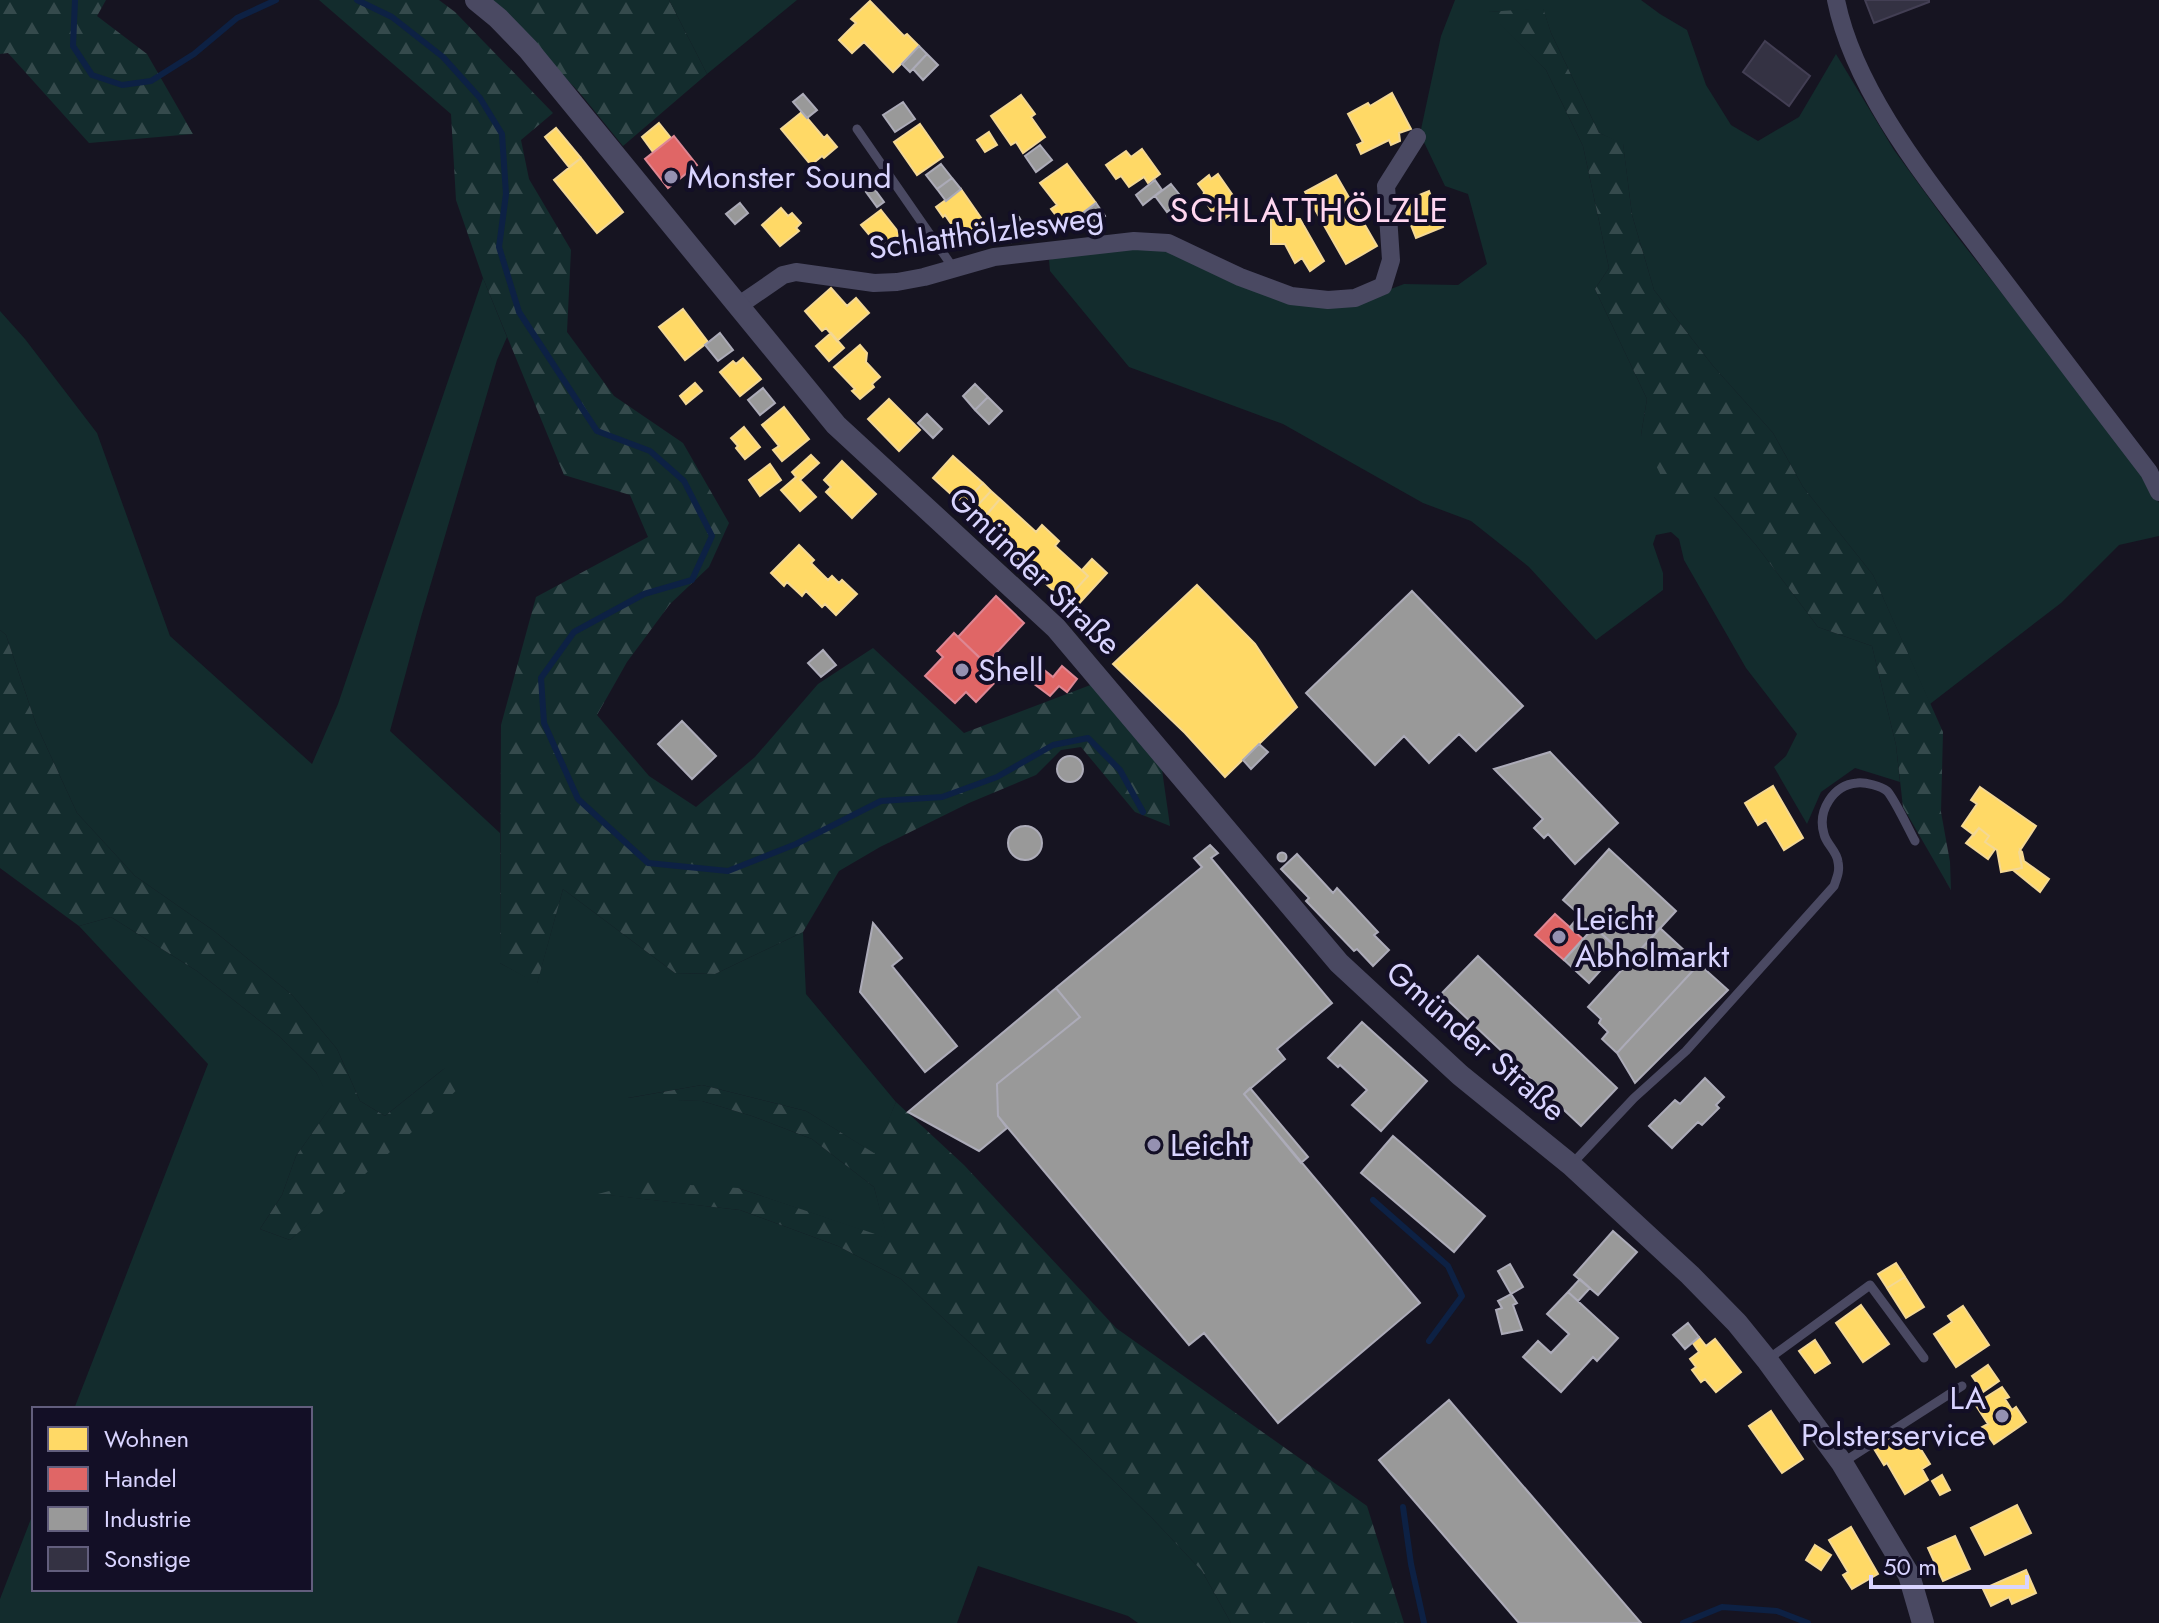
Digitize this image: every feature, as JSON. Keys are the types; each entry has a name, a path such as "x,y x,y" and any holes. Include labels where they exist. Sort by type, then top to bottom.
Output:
{"street":[{"name":"Gmünder Straße","path":"476,0 528,49 836,425 1056,628 1339,963 1460,1075 1571,1165 1737,1323 1842,1463 1909,1575 1923,1623"},
{"path":"1836,0 1841,25 1876,104 1942,199 2149,472 2159,492"},
{"name":"Schlatthölzlesweg","path":"738,306 783,275 796,272 874,283 897,282 994,257 1134,241 1168,243 1240,277 1291,296 1328,300 1355,298 1383,286 1391,260 1386,186 1417,137"}],"lane":[{"path":"857,129 954,269"},
{"name":"Gmünder Straße","path":"1571,1165 1634,1098 1686,1051 1834,886 1839,872 1838,857 1824,835 1823,818 1827,801 1840,789 1857,782 1887,790 1915,841"},
{"path":"1767,1360 1870,1285 1924,1358"},
{"path":"1842,1463 1962,1386"}],"green space":[{"path":"0,0 106,0 97,16 147,54 193,134 89,143 8,53 0,54"},
{"path":"319,0 439,0 455,12 553,113 521,140 529,179 571,250 567,332 614,396 683,443 729,523 709,567 670,604 627,662 597,715 649,776 696,807 755,757 818,684 873,648 964,733 1101,681 1162,770 1170,826 1135,812 1081,747 1061,750 1036,775 969,803 839,871 803,932 715,974 675,973 563,889 537,984 500,963 501,725 536,597 648,537 630,495 564,475 483,278 456,200 451,114"},
{"path":"489,0 669,0 707,74 623,146 579,92"},
{"path":"669,0 797,0 707,74"},
{"path":"1455,0 1641,0 1687,30 1706,85 1731,125 1758,141 1799,117 1836,54 1894,150 1956,235 2145,475 2159,503 2159,536 2119,545 2061,603 1930,704 1873,575 1803,487 1773,433 1713,366 1654,290 1632,215 1623,144 1599,133 1551,33 1543,9 1489,12 1546,70 1583,146 1609,268 1595,289 1647,399 1641,435 1714,497 1756,545 1818,627 1872,646 1896,745 1900,782 1855,768 1821,792 1807,824 1774,767 1786,756 1797,734 1746,668 1684,560 1679,539 1671,532 1656,535 1653,544 1663,573 1663,590 1596,640 1529,567 1471,521 1423,503 1283,424 1129,367 1050,271 1049,260 1076,251 1160,245 1281,300 1383,292 1404,284 1458,285 1487,264 1468,194 1445,186 1420,134 1441,36"},
{"path":"1543,8 1551,33 1599,133 1623,143 1632,215 1654,290 1713,366 1773,433 1803,487 1873,575 1943,732 1941,812 1950,862 1951,890 1903,807 1896,745 1872,646 1818,627 1756,545 1714,497 1670,494 1641,435 1647,399 1595,289 1609,268 1583,146 1546,70 1488,12"},
{"path":"483,278 507,337 497,360 390,731 500,833 500,963 537,983 563,889 675,973 715,974 803,932 806,994 896,1102 875,1154 806,1111 702,1085 628,1098 702,1101 812,1139 874,1187 888,1239 738,1188 601,1194 740,1210 838,1246 901,1279 1152,1518 1202,1571 1231,1623 1138,1623 1128,1616 978,1566 957,1623 0,1623 0,1599 32,1516 32,1591 312,1591 312,1407 75,1407 208,1064 79,926 111,917 197,971 279,1036 316,1072 333,1104 296,1156 282,1195 260,1229 290,1240 315,1217 445,1068 385,1116 360,1101 337,1049 292,995 214,931 135,876 77,813 36,724 6,635 0,630 0,311 97,433 170,636 312,764 338,704"},
{"path":"0,630 6,635 36,724 77,813 135,876 214,931 292,995 337,1049 360,1101 385,1116 445,1068 461,1086 290,1240 260,1229 282,1195 296,1156 332,1105 316,1072 279,1036 197,971 111,917 79,926 0,868"},
{"path":"702,1085 806,1111 874,1153 896,1102 964,1165 1116,1328 1367,1506 1404,1623 1231,1623 1202,1571 1152,1518 901,1279 838,1246 740,1210 598,1194 643,1182 738,1188 887,1238 874,1187 812,1139 702,1101 623,1099"}],"building: Wohnen":[{"path":"870,1 904,36 907,34 919,46 893,72 864,42 852,53 839,40 856,23 851,19"},
{"path":"1392,93 1411,129 1399,133 1400,141 1391,145 1389,140 1361,154 1357,145 1363,142 1348,114"},
{"path":"1021,95 1035,114 1031,117 1045,137 1023,153 1016,142 1011,145 991,116"},
{"path":"802,112 824,138 827,135 837,147 811,165 781,129"},
{"path":"659,123 671,138 653,152 642,137"},
{"path":"920,124 943,157 917,175 894,142"},
{"path":"556,128 581,158 569,167 545,137"},
{"path":"989,132 997,145 985,152 977,140"},
{"path":"1142,149 1160,174 1148,183 1144,177 1129,187 1121,176 1116,179 1106,165 1126,151 1131,157"},
{"path":"581,158 623,212 597,233 554,180"},
{"path":"1067,164 1096,203 1064,226 1051,209 1057,205 1040,183"},
{"path":"1218,174 1241,207 1224,219 1217,209 1212,212 1198,184 1209,175 1211,179"},
{"path":"1336,175 1377,246 1346,264 1305,192"},
{"path":"961,189 986,225 963,241 936,207"},
{"path":"1429,191 1443,227 1416,238 1402,202"},
{"path":"781,208 788,216 792,213 801,223 796,228 799,231 780,246 762,225"},
{"path":"881,210 900,234 881,249 861,225"},
{"path":"1271,219 1300,219 1324,261 1310,271 1302,258 1295,263 1285,244 1271,244"},
{"path":"831,288 847,306 856,298 869,313 837,341 826,328 822,331 805,311"},
{"path":"683,309 708,342 685,360 659,327"},
{"path":"831,333 844,348 829,361 816,346"},
{"path":"860,345 867,353 866,362 880,377 860,399 852,391 855,389 834,367"},
{"path":"743,358 761,379 740,396 720,372 733,361 736,364"},
{"path":"695,383 702,391 686,404 680,396"},
{"path":"889,399 920,430 899,451 868,419"},
{"path":"784,407 809,439 782,461 773,450 779,446 762,425"},
{"path":"744,427 760,447 745,459 731,438"},
{"path":"811,455 819,463 800,480 816,497 800,511 781,490 796,477 792,472"},
{"path":"953,456 983,483 963,505 933,478"},
{"path":"842,461 876,494 852,518 826,492 831,487 824,480"},
{"path":"770,464 781,480 760,496 749,480"},
{"path":"983,483 991,491 976,507 967,500"},
{"path":"991,491 1000,499 985,517 976,507"},
{"path":"1000,499 1036,532 1042,525 1059,541 1055,546 1088,576 1065,601 979,523"},
{"path":"799,545 828,580 832,576 839,583 842,580 857,594 836,615 825,604 822,607 806,591 802,596 787,582 784,586 771,573"},
{"path":"1092,559 1107,573 1074,609 1065,601 1088,576 1082,570"},
{"path":"1197,585 1255,644 1297,707 1225,777 1185,733 1113,664"},
{"path":"1773,786 1803,838 1784,850 1766,820 1758,825 1745,803"},
{"path":"1980,787 2036,826 2019,852 2022,868 2001,872 1997,850 1985,842 1989,836 1979,828 1974,835 1962,826 1977,804 1971,800"},
{"path":"1979,828 1989,836 1985,842 1995,849 1988,859 1966,843"},
{"path":"2020,850 2024,861 2049,879 2040,892 2013,870 2022,868"},
{"path":"1896,1263 1905,1277 1887,1288 1878,1274"},
{"path":"1905,1277 1924,1307 1906,1318 1887,1288"},
{"path":"1861,1305 1889,1344 1863,1362 1836,1323"},
{"path":"1963,1306 1989,1345 1956,1367 1934,1334 1952,1322 1948,1316"},
{"path":"1699,1337 1706,1346 1715,1339 1741,1372 1716,1392 1705,1379 1701,1382 1692,1370 1696,1367 1690,1359 1699,1352 1692,1342"},
{"path":"1815,1340 1830,1363 1815,1373 1799,1351"},
{"path":"1988,1365 1999,1381 1983,1392 1972,1376"},
{"name":"LA Polsterservice","path":"2002,1387 2009,1397 2005,1399 2012,1410 2016,1407 2026,1422 1994,1444 1982,1427 1988,1424 1975,1404"},
{"path":"1771,1411 1803,1459 1782,1473 1749,1426"},
{"path":"1909,1430 1930,1464 1922,1469 1928,1480 1905,1494 1887,1463 1884,1465 1873,1447 1899,1432 1901,1435"},
{"path":"1942,1475 1950,1490 1940,1495 1932,1481"},
{"path":"2017,1505 2031,1533 1985,1555 1971,1528"},
{"path":"1851,1527 1878,1574 1852,1589 1843,1575 1848,1572 1829,1540"},
{"path":"1955,1536 1970,1569 1943,1581 1928,1548"},
{"path":"1815,1545 1831,1555 1821,1570 1806,1560"},
{"path":"2026,1570 2036,1593 2012,1604 2009,1597 1991,1606 1983,1589"}],"building: Handel":[{"path":"674,136 697,165 668,188 645,159"},
{"path":"996,596 1024,623 986,664 958,637"},
{"name":"Shell","path":"954,633 1000,677 976,702 966,692 955,703 925,676 943,657 937,651"},
{"path":"1062,666 1077,679 1067,692 1059,686 1050,696 1033,683 1044,670 1053,677"},
{"name":"Leicht Abholmarkt","path":"1555,914 1583,939 1564,960 1535,935"}],"building: Industrie":[{"path":"919,46 927,54 910,72 902,64"},
{"path":"927,54 938,65 923,80 913,69"},
{"path":"803,94 817,110 807,118 793,102"},
{"path":"903,102 915,119 895,132 883,115"},
{"path":"1040,145 1052,160 1036,172 1025,156"},
{"path":"941,164 952,178 937,189 926,175"},
{"path":"952,178 961,189 946,201 937,189"},
{"path":"1155,180 1162,190 1143,205 1136,195"},
{"path":"1171,184 1183,199 1167,212 1155,196"},
{"path":"873,187 884,202 877,207 866,192"},
{"path":"740,203 748,213 735,224 726,214"},
{"path":"1096,203 1105,216 1089,228 1080,215"},
{"path":"1019,217 1028,233 1012,242 1003,226"},
{"path":"720,333 733,350 718,361 705,345"},
{"path":"975,384 988,397 975,410 963,396"},
{"path":"763,388 775,403 760,415 748,400"},
{"path":"988,397 1002,411 989,424 975,410"},
{"path":"927,414 942,429 933,438 918,423"},
{"path":"1412,591 1523,706 1476,751 1459,734 1429,763 1404,736 1375,765 1306,693"},
{"path":"823,650 836,665 821,677 808,663"},
{"path":"682,721 716,756 692,779 658,744"},
{"path":"1259,744 1268,752 1251,769 1243,760"},
{"path":"1550,752 1618,823 1575,864 1548,834 1544,838 1534,828 1543,819 1494,769"},
{"path":"1070,756 1079,760 1083,769 1079,778 1070,782 1061,778 1057,769 1061,760"},
{"path":"1025,826 1037,831 1042,843 1037,855 1025,860 1013,855 1008,843 1013,831"},
{"name":"Leicht","path":"1210,845 1218,853 1211,858 1332,1003 1277,1049 1285,1059 1244,1094 1420,1303 1278,1423 1204,1333 1189,1345 998,1116 997,1084 1080,1017 1056,988 1202,867 1194,858"},
{"path":"1609,849 1676,911 1631,960 1585,919 1574,931 1570,927 1580,915 1563,900"},
{"path":"1282,852 1287,857 1282,862 1277,857"},
{"path":"1297,854 1333,893 1337,888 1378,932 1374,935 1389,950 1373,966 1357,949 1354,951 1306,901 1309,898 1281,869"},
{"path":"873,923 902,958 892,966 957,1046 925,1072 860,992"},
{"path":"1594,927 1619,950 1589,983 1564,960"},
{"path":"1660,928 1699,964 1617,1053 1602,1039 1608,1032 1599,1023 1601,1019 1588,1007"},
{"path":"1478,956 1617,1088 1581,1126 1441,994"},
{"path":"1699,964 1728,990 1635,1083 1617,1053"},
{"path":"1056,988 1080,1017 997,1084 998,1116 1007,1128 979,1151 908,1112"},
{"path":"1362,1022 1427,1081 1381,1131 1352,1105 1367,1090 1328,1058"},
{"path":"1705,1078 1724,1097 1716,1105 1719,1108 1702,1125 1698,1122 1672,1148 1649,1126 1675,1100 1680,1104"},
{"path":"1250,1088 1308,1157 1301,1163 1244,1094"},
{"path":"1393,1136 1485,1216 1454,1252 1361,1173"},
{"path":"1613,1231 1637,1252 1598,1295 1574,1275"},
{"path":"1510,1264 1523,1287 1511,1294 1498,1271"},
{"path":"1580,1279 1590,1288 1578,1301 1568,1292"},
{"path":"1568,1292 1618,1338 1597,1361 1593,1357 1561,1392 1523,1357 1538,1341 1551,1353 1569,1334 1547,1314"},
{"path":"1511,1294 1517,1303 1513,1305 1522,1330 1502,1334 1496,1310 1502,1308 1498,1301"},
{"path":"1688,1323 1699,1337 1685,1349 1673,1335"},
{"path":"1449,1400 1641,1623 1519,1623 1379,1460"}],"building: Sonstige":[{"path":"1865,0 1929,0 1929,2 1874,23"},
{"path":"1765,41 1810,76 1789,106 1743,72"}],"waterway":[{"path":"75,0 73,46 92,75 122,85 151,81 194,54 237,18 276,0"},
{"path":"357,0 392,17 443,57 480,98 502,134 506,194 499,247 519,312 597,431 650,451 684,481 712,536 692,580 644,594 574,632 541,678 544,723 578,799 648,863 728,871 796,844 881,801 942,797 997,777 1053,745 1088,738 1120,770 1143,812"},
{"path":"1373,1200 1448,1266 1462,1296 1429,1341"},
{"path":"1403,1507 1424,1623"},
{"path":"1683,1623 1722,1607 1777,1611 1808,1623"}],"place":[{"name":"Monster Sound","path":"671,177"},
{"name":"Shell","path":"962,670"},
{"name":"Leicht Abholmarkt","path":"1559,937"},
{"name":"Leicht","path":"1154,1145"},
{"name":"LA Polsterservice","path":"2002,1416"}],"district":[{"name":"SCHLATTHÖLZLE","path":"1310,210"}]}
